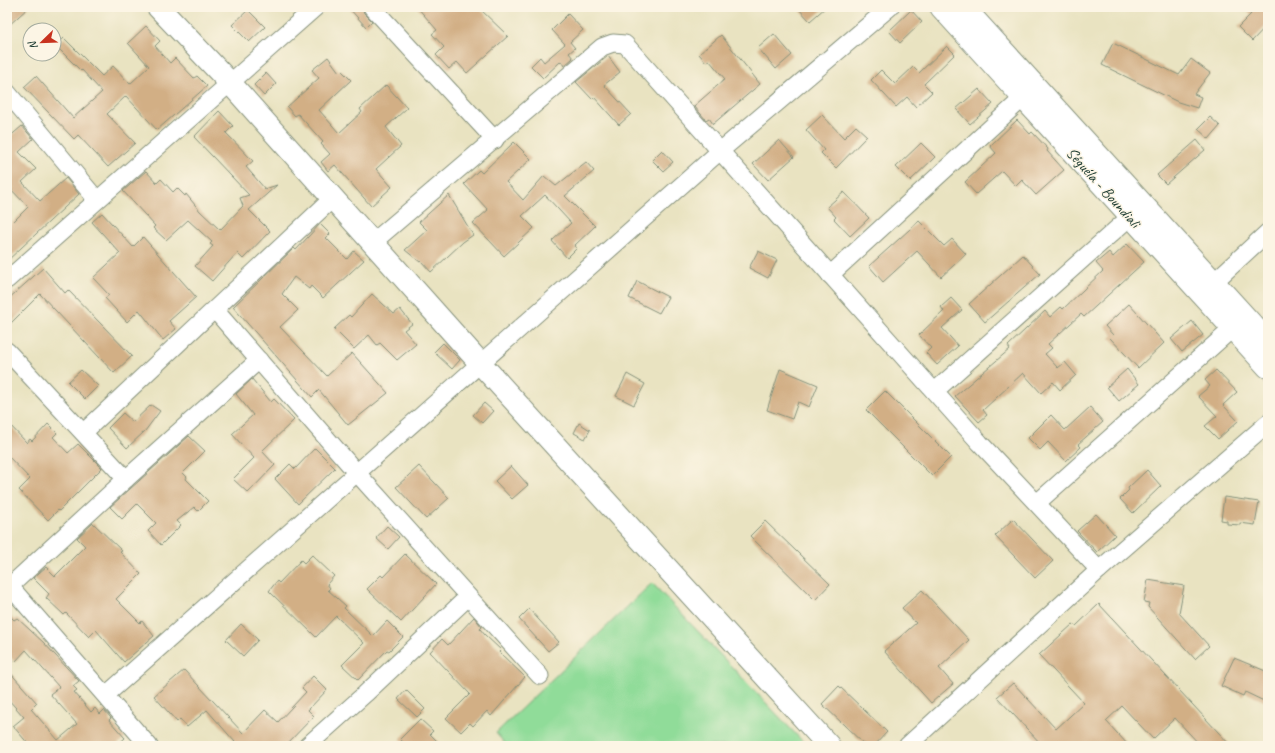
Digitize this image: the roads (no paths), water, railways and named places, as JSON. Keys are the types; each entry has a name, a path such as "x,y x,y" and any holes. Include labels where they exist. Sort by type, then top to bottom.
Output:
{"street":[{"path":"158,7 231,84 480,363 829,746"},
{"path":"7,280 231,84 316,7"},
{"path":"372,7 496,140"},
{"path":"106,695 719,152 890,7"},
{"name":"Séguéla - Boundiali","path":"941,7 1268,366"},
{"name":"Séguéla - Boundiali","path":"963,7 1268,342"},
{"path":"372,243 496,140 602,47 613,43 625,44 719,152 935,391 980,443 1099,570"},
{"path":"7,92 97,200"},
{"path":"830,275 1023,98"},
{"path":"84,432 333,198"},
{"path":"935,391 1131,216"},
{"path":"1214,282 1268,232"},
{"path":"215,310 356,472 540,676"},
{"path":"1037,503 1233,328"},
{"path":"7,351 84,432 126,479"},
{"path":"140,743 106,695 8,584 259,360"},
{"path":"907,746 1099,570 1268,423"},
{"path":"307,746 365,694 468,597"}]}
